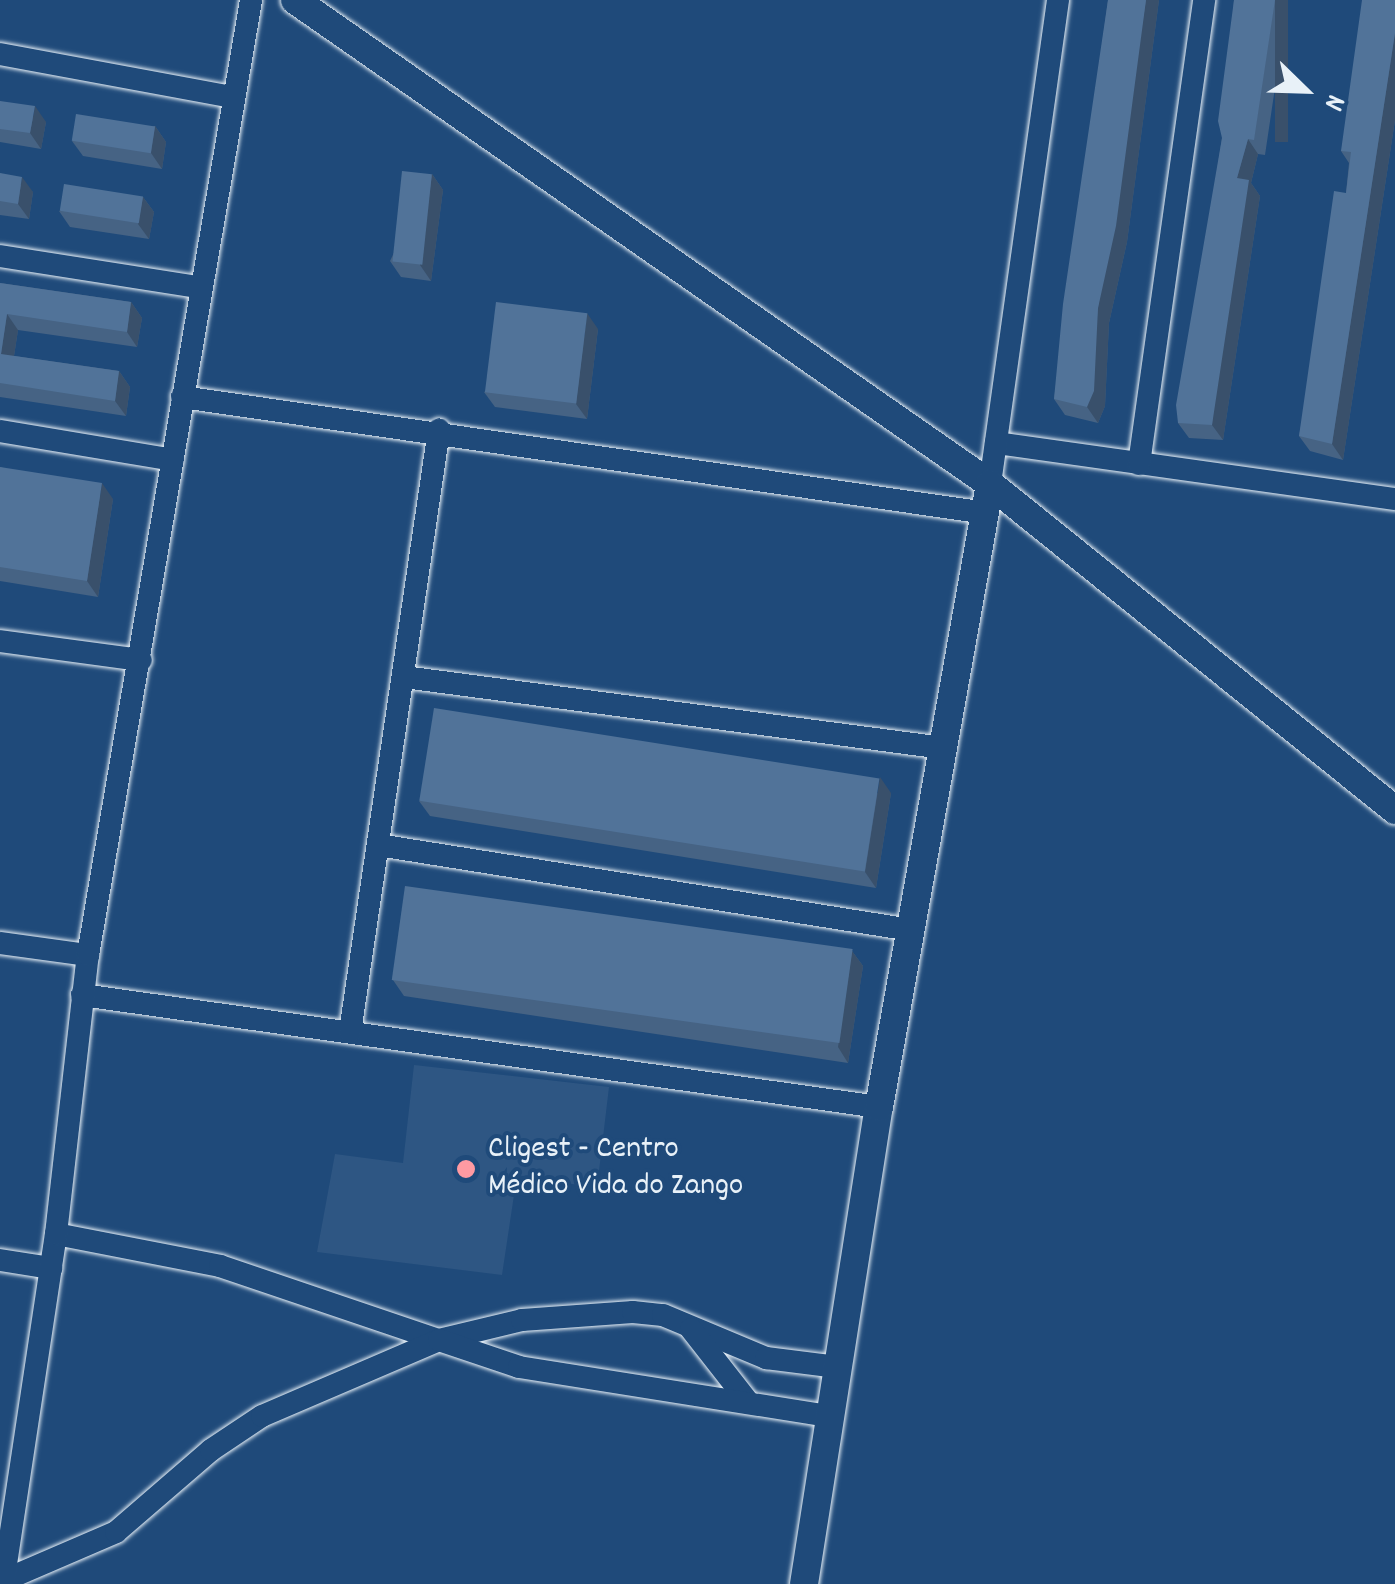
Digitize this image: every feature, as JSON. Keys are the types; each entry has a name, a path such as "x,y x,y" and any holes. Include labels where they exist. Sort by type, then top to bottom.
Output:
{"street":[{"path":"2,1583 56,1234 88,955 251,0"},
{"path":"296,0 990,484 1395,810"},
{"path":"804,1584 879,1107 986,514 1058,0"},
{"path":"1139,464 1204,0"},
{"path":"0,54 232,97"},
{"path":"0,256 200,287"},
{"path":"182,397 439,430 986,514"},
{"path":"350,1032 439,430"},
{"path":"0,431 173,460"},
{"path":"996,443 1395,499"},
{"path":"0,640 141,660"},
{"path":"404,677 944,748"},
{"path":"378,845 910,930"},
{"path":"0,943 88,955"},
{"path":"82,996 879,1107"},
{"path":"56,1234 220,1266 519,1366 829,1416"},
{"path":"0,1260 51,1268"},
{"path":"2,1583 116,1532 210,1450 262,1416 439,1340 522,1320 632,1312 662,1314 766,1358 837,1367"},
{"path":"688,1326 748,1403"},
{"path":"679,1392 766,1358"}],"shaded area":[{"name":"Cligest - Centro Médico Vida do Zango","path":"414,1065 609,1087 597,1188 517,1175 502,1275 317,1252 335,1154 403,1163"}],"building":[{"path":"1108,0 1146,0 1116,226 1098,308 1094,391 1087,407 1054,399 1063,304"},
{"path":"1234,0 1275,0 1254,140 1248,139 1237,178 1249,180 1212,425 1178,423 1176,405 1222,138 1218,121"},
{"path":"1362,0 1395,0 1395,33 1332,444 1299,436 1334,191 1346,193 1351,152 1341,151"},
{"path":"0,101 35,106 30,133 0,129"},
{"path":"76,114 155,127 151,153 72,141"},
{"path":"402,171 432,174 422,265 392,262"},
{"path":"0,173 22,177 18,204 0,201"},
{"path":"64,184 143,197 139,223 60,211"},
{"path":"0,283 131,302 127,332 7,314 1,354 119,371 115,401 0,383"},
{"path":"496,302 587,313 576,404 485,392"},
{"path":"0,467 102,483 87,581 0,567"},
{"path":"434,708 879,779 865,871 419,801"},
{"path":"405,886 853,949 839,1043 392,980"}],"place":[{"name":"Cligest - Centro Médico Vida do Zango","path":"466,1169"}]}
